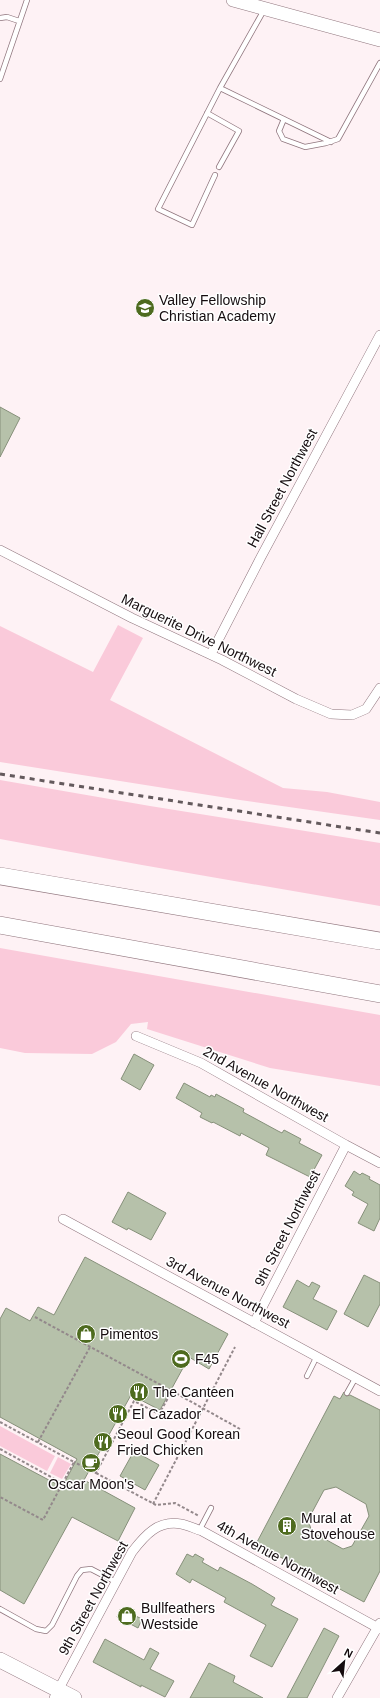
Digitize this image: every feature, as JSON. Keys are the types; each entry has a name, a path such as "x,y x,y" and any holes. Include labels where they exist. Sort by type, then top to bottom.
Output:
{"highway":[{"path":"0,876 380,941"},
{"path":"4,926 380,994"}],"main road":[{"path":"238,1 380,40"},
{"path":"0,1660 56,1694 74,1698"}],"street":[{"name":"Hall Street Northwest","path":"211,654 261,557 380,336"},
{"name":"Marguerite Drive Northwest","path":"0,550 132,618 211,654 296,699 331,714 352,715 366,709 380,688"},
{"name":"2nd Avenue Northwest","path":"136,1036 201,1062 380,1163"},
{"name":"9th Street Northwest","path":"254,1323 346,1145"},
{"name":"3rd Avenue Northwest","path":"63,1219 380,1391"},
{"name":"4th Avenue Northwest","path":"159,1525 181,1524 199,1530 379,1626"},
{"name":"9th Street Northwest","path":"56,1694 132,1552 144,1536 159,1525"},
{"path":"337,1698 379,1626"}],"lane":[{"path":"0,79 27,0"},
{"path":"216,176 192,225 158,209 220,88 265,8"},
{"path":"0,18 7,17 19,21"},
{"path":"284,119 279,131 283,139 305,146 331,142 338,139 380,63"},
{"path":"220,88 331,142"},
{"path":"208,114 239,131 219,167"},
{"path":"307,1376 317,1356"},
{"path":"347,1393 356,1377"},
{"path":"199,1530 211,1508"},
{"path":"0,1609 36,1629 46,1631 52,1625 77,1576 82,1570 91,1569 116,1582"}],"path":[{"path":"35,1317 172,1390 240,1429"},
{"path":"38,1442 90,1347"},
{"path":"153,1504 235,1347"},
{"path":"96,1473 134,1401 159,1414 172,1390"},
{"path":"0,1422 156,1506 175,1504 205,1519"},
{"path":"0,1449 62,1483"},
{"path":"0,1497 43,1520 74,1462"}],"shaded area":[{"path":"118,625 143,638 110,700 283,788 327,792 380,802 380,820 240,800 0,762 0,626 93,672"},
{"path":"0,780 380,843 380,906 0,839"},
{"path":"0,948 380,1015 380,1086 270,1068 147,1029 148,1022 131,1024 116,1042 92,1054 25,1053 0,1048"},
{"path":"0,1426 55,1456 47,1471 0,1446"},
{"path":"58,1457 71,1464 62,1479 50,1473"}],"building":[{"path":"0,407 20,418 0,457"},
{"path":"134,1054 154,1065 140,1090 121,1079"},
{"path":"184,1083 210,1097 211,1095 215,1097 216,1094 244,1109 243,1112 278,1131 282,1133 284,1130 301,1139 299,1143 322,1155 310,1177 266,1155 269,1148 241,1133 240,1136 200,1117 202,1113 176,1098"},
{"path":"354,1171 360,1175 362,1173 370,1177 369,1179 380,1185 380,1218 374,1231 358,1223 368,1204 352,1195 354,1192 345,1186"},
{"path":"128,1192 166,1213 151,1240 128,1228 127,1230 112,1222"},
{"path":"85,1257 228,1334 209,1369 189,1357 160,1410 131,1395 84,1480 135,1508 118,1541 72,1517 24,1604 0,1590 0,1454 62,1487 77,1459 0,1417 0,1319 6,1308 30,1321 38,1307 54,1315"},
{"path":"364,1275 380,1283 380,1304 368,1327 344,1314"},
{"path":"297,1280 309,1287 312,1282 320,1286 313,1299 337,1311 327,1330 283,1307"},
{"name":"Mural at Stovehouse","path":"344,1392 346,1396 350,1395 380,1410 380,1571 364,1602 256,1544 334,1396 340,1399","holes":["336,1487 366,1504 369,1516 352,1546 343,1549 312,1532 308,1520 324,1490"]},
{"path":"134,1451 159,1465 145,1490 120,1476"},
{"path":"187,1554 193,1557 195,1554 204,1559 202,1562 218,1571 220,1567 252,1584 275,1598 271,1605 298,1619 272,1667 250,1656 266,1625 224,1602 226,1598 192,1579 190,1583 176,1574"},
{"path":"121,1609 142,1619 138,1628 117,1617"},
{"path":"324,1628 339,1636 307,1698 287,1698"},
{"path":"105,1639 144,1660 150,1648 159,1653 150,1669 174,1681 165,1697 141,1685 141,1687 93,1662"},
{"path":"209,1663 235,1676 233,1682 263,1698 190,1698"}],"railway":[{"path":"0,774 380,833"}],"place":[{"name":"Valley Fellowship Christian Academy","path":"145,308"},
{"name":"Pimentos","path":"86,1334"},
{"name":"F45","path":"181,1359"},
{"name":"The Canteen","path":"139,1392"},
{"name":"El Cazador","path":"118,1414"},
{"name":"Seoul Good Korean Fried Chicken","path":"103,1442"},
{"name":"Oscar Moon's","path":"91,1463"},
{"name":"Mural at Stovehouse","path":"287,1526"},
{"name":"Bullfeathers Westside","path":"127,1616"}]}
